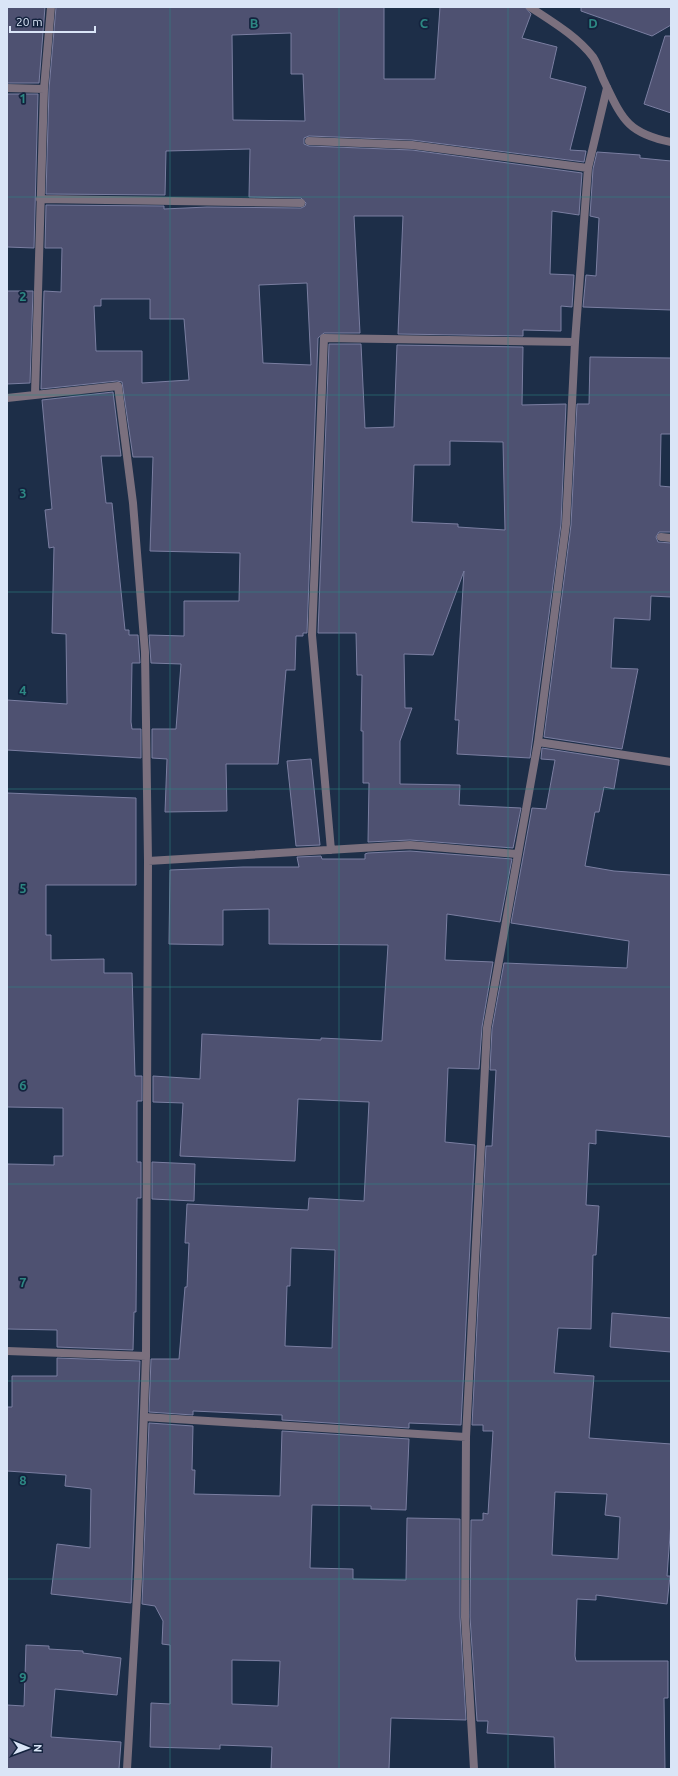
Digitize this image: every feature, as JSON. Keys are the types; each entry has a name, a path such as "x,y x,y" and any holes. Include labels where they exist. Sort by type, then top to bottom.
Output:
{"street":[{"path":"36,394 44,89 51,7"},
{"path":"530,7 575,39 593,57 618,110 630,127 652,138 671,142"},
{"path":"7,88 44,89"},
{"path":"474,1769 465,1617 466,1437 487,1028 538,742 566,524 575,342 588,168 607,88"},
{"path":"309,140 412,145 588,168"},
{"path":"40,199 301,203"},
{"path":"331,850 312,635 324,338 575,342"},
{"path":"7,398 118,386 133,503 145,652 148,861 146,1356 138,1578 127,1769"},
{"path":"661,537 671,538"},
{"path":"538,742 671,762"},
{"path":"148,861 410,845 517,854"},
{"path":"7,1351 146,1356"},
{"path":"144,1417 466,1437"}],"building":[{"path":"7,7 45,7 39,83 7,83"},
{"path":"56,7 384,7 384,79 435,79 440,7 525,7 531,14 522,38 557,47 550,78 586,87 570,150 586,151 584,162 412,140 309,136 304,138 304,144 309,146 412,150 582,173 579,215 552,211 550,274 574,275 572,307 561,306 561,331 523,330 523,336 398,334 403,216 354,216 360,333 324,333 318,338 307,633 303,633 303,636 296,636 295,670 286,670 278,764 226,764 227,811 165,812 167,759 152,758 152,729 176,729 181,664 151,663 149,635 184,636 184,601 239,601 240,553 150,551 153,457 133,457 122,382 117,381 41,389 44,291 61,292 62,248 45,248 46,205 164,206 164,209 207,207 301,208 305,206 306,203 301,198 249,197 250,149 166,151 165,195 46,194 49,89","holes":["291,33 291,74 303,74 305,121 233,120 232,35","307,283 311,365 263,363 259,285","101,299 150,299 150,319 184,319 189,380 142,383 142,351 96,351 94,306 101,306"]},
{"path":"581,7 671,7 671,25 652,36 581,11"},
{"path":"665,36 671,36 671,113 644,104"},
{"path":"7,94 38,94 34,248 7,247"},
{"path":"597,152 640,155 640,158 671,161 671,310 583,307 586,275 596,276 599,218 590,216 593,169"},
{"path":"7,291 33,291 30,383 7,384"},
{"path":"329,344 361,344 365,428 394,427 397,345 523,347 522,405 566,404 561,524 530,758 457,754 459,720 455,720 464,571 433,655 404,654 405,708 412,708 400,741 400,784 460,785 459,805 521,808 513,848 410,840 368,842 369,783 363,783 363,731 361,731 362,675 357,675 356,633 318,633","holes":["450,441 503,442 505,530 458,527 458,524 412,522 414,465 450,465"]},
{"path":"590,357 671,358 671,434 661,434 660,486 671,487 671,532 659,532 656,537 658,542 671,543 671,597 651,596 650,620 614,618 611,668 638,669 622,749 544,737 571,525 577,404 589,404"},
{"path":"113,392 121,456 101,456 106,503 112,503 125,630 129,630 129,635 138,635 140,663 132,663 131,722 132,729 141,729 141,758 7,750 7,700 67,704 66,634 52,633 54,547 49,548 45,510 52,509 42,400"},
{"path":"542,748 619,760 614,789 604,787 599,812 595,812 585,866 614,871 671,875 671,1137 596,1130 596,1144 589,1143 586,1205 599,1206 596,1255 593,1255 591,1329 558,1328 554,1373 594,1376 589,1438 671,1444 671,1522 667,1576 670,1576 667,1604 596,1595 596,1600 577,1599 575,1656 576,1661 668,1661 668,1698 664,1698 665,1769 555,1769 554,1737 487,1733 488,1721 477,1721 470,1617 471,1520 483,1520 483,1513 488,1514 493,1431 483,1431 483,1425 472,1425 486,1146 492,1146 496,1070 490,1070 492,1029 504,963 627,968 629,941 511,923 532,808 546,809 555,760 541,759","holes":["555,1492 607,1494 605,1515 620,1517 618,1559 552,1555"]},
{"path":"311,759 320,845 296,846 287,761"},
{"path":"7,793 136,798 136,885 46,885 46,935 51,935 51,960 104,959 104,973 132,973 135,1076 142,1076 142,1101 137,1101 137,1162 141,1162 141,1198 137,1198 136,1312 134,1312 133,1350 57,1347 57,1330 7,1329 7,1164 54,1165 54,1156 63,1156 63,1108 7,1107"},
{"path":"410,851 512,859 500,922 447,914 445,960 493,962 482,1027 479,1069 448,1068 445,1142 475,1145 461,1425 409,1423 409,1428 282,1420 282,1415 193,1411 193,1415 149,1412 151,1359 179,1359 185,1287 187,1287 189,1243 185,1243 187,1204 308,1210 309,1198 364,1201 369,1102 298,1099 295,1161 180,1156 183,1103 153,1102 153,1076 200,1079 202,1034 321,1040 321,1038 382,1041 388,945 269,944 269,909 223,910 223,945 169,944 170,870 243,867 299,867 297,857 321,856 322,859 365,859 365,854","holes":["291,1248 335,1250 332,1348 285,1346 287,1286 290,1286"]},
{"path":"152,1162 195,1164 194,1201 152,1199"},
{"path":"612,1313 671,1318 671,1352 610,1347"},
{"path":"57,1358 140,1361 131,1603 51,1594 57,1544 90,1548 91,1489 65,1486 66,1475 7,1471 7,1407 12,1407 12,1376 57,1376"},
{"path":"149,1423 193,1426 192,1470 195,1470 194,1494 280,1496 282,1431 409,1439 406,1510 371,1509 371,1506 312,1505 310,1568 353,1569 353,1579 406,1580 407,1518 460,1519 460,1617 466,1720 391,1718 389,1769 271,1769 272,1747 220,1745 220,1749 150,1747 151,1703 170,1704 170,1645 162,1644 163,1621 155,1606 142,1604","holes":["232,1660 280,1661 278,1706 232,1704"]},
{"path":"26,1645 49,1646 49,1649 83,1651 83,1653 121,1658 117,1695 55,1689 51,1737 121,1742 119,1769 7,1769 7,1705 24,1706"}]}
